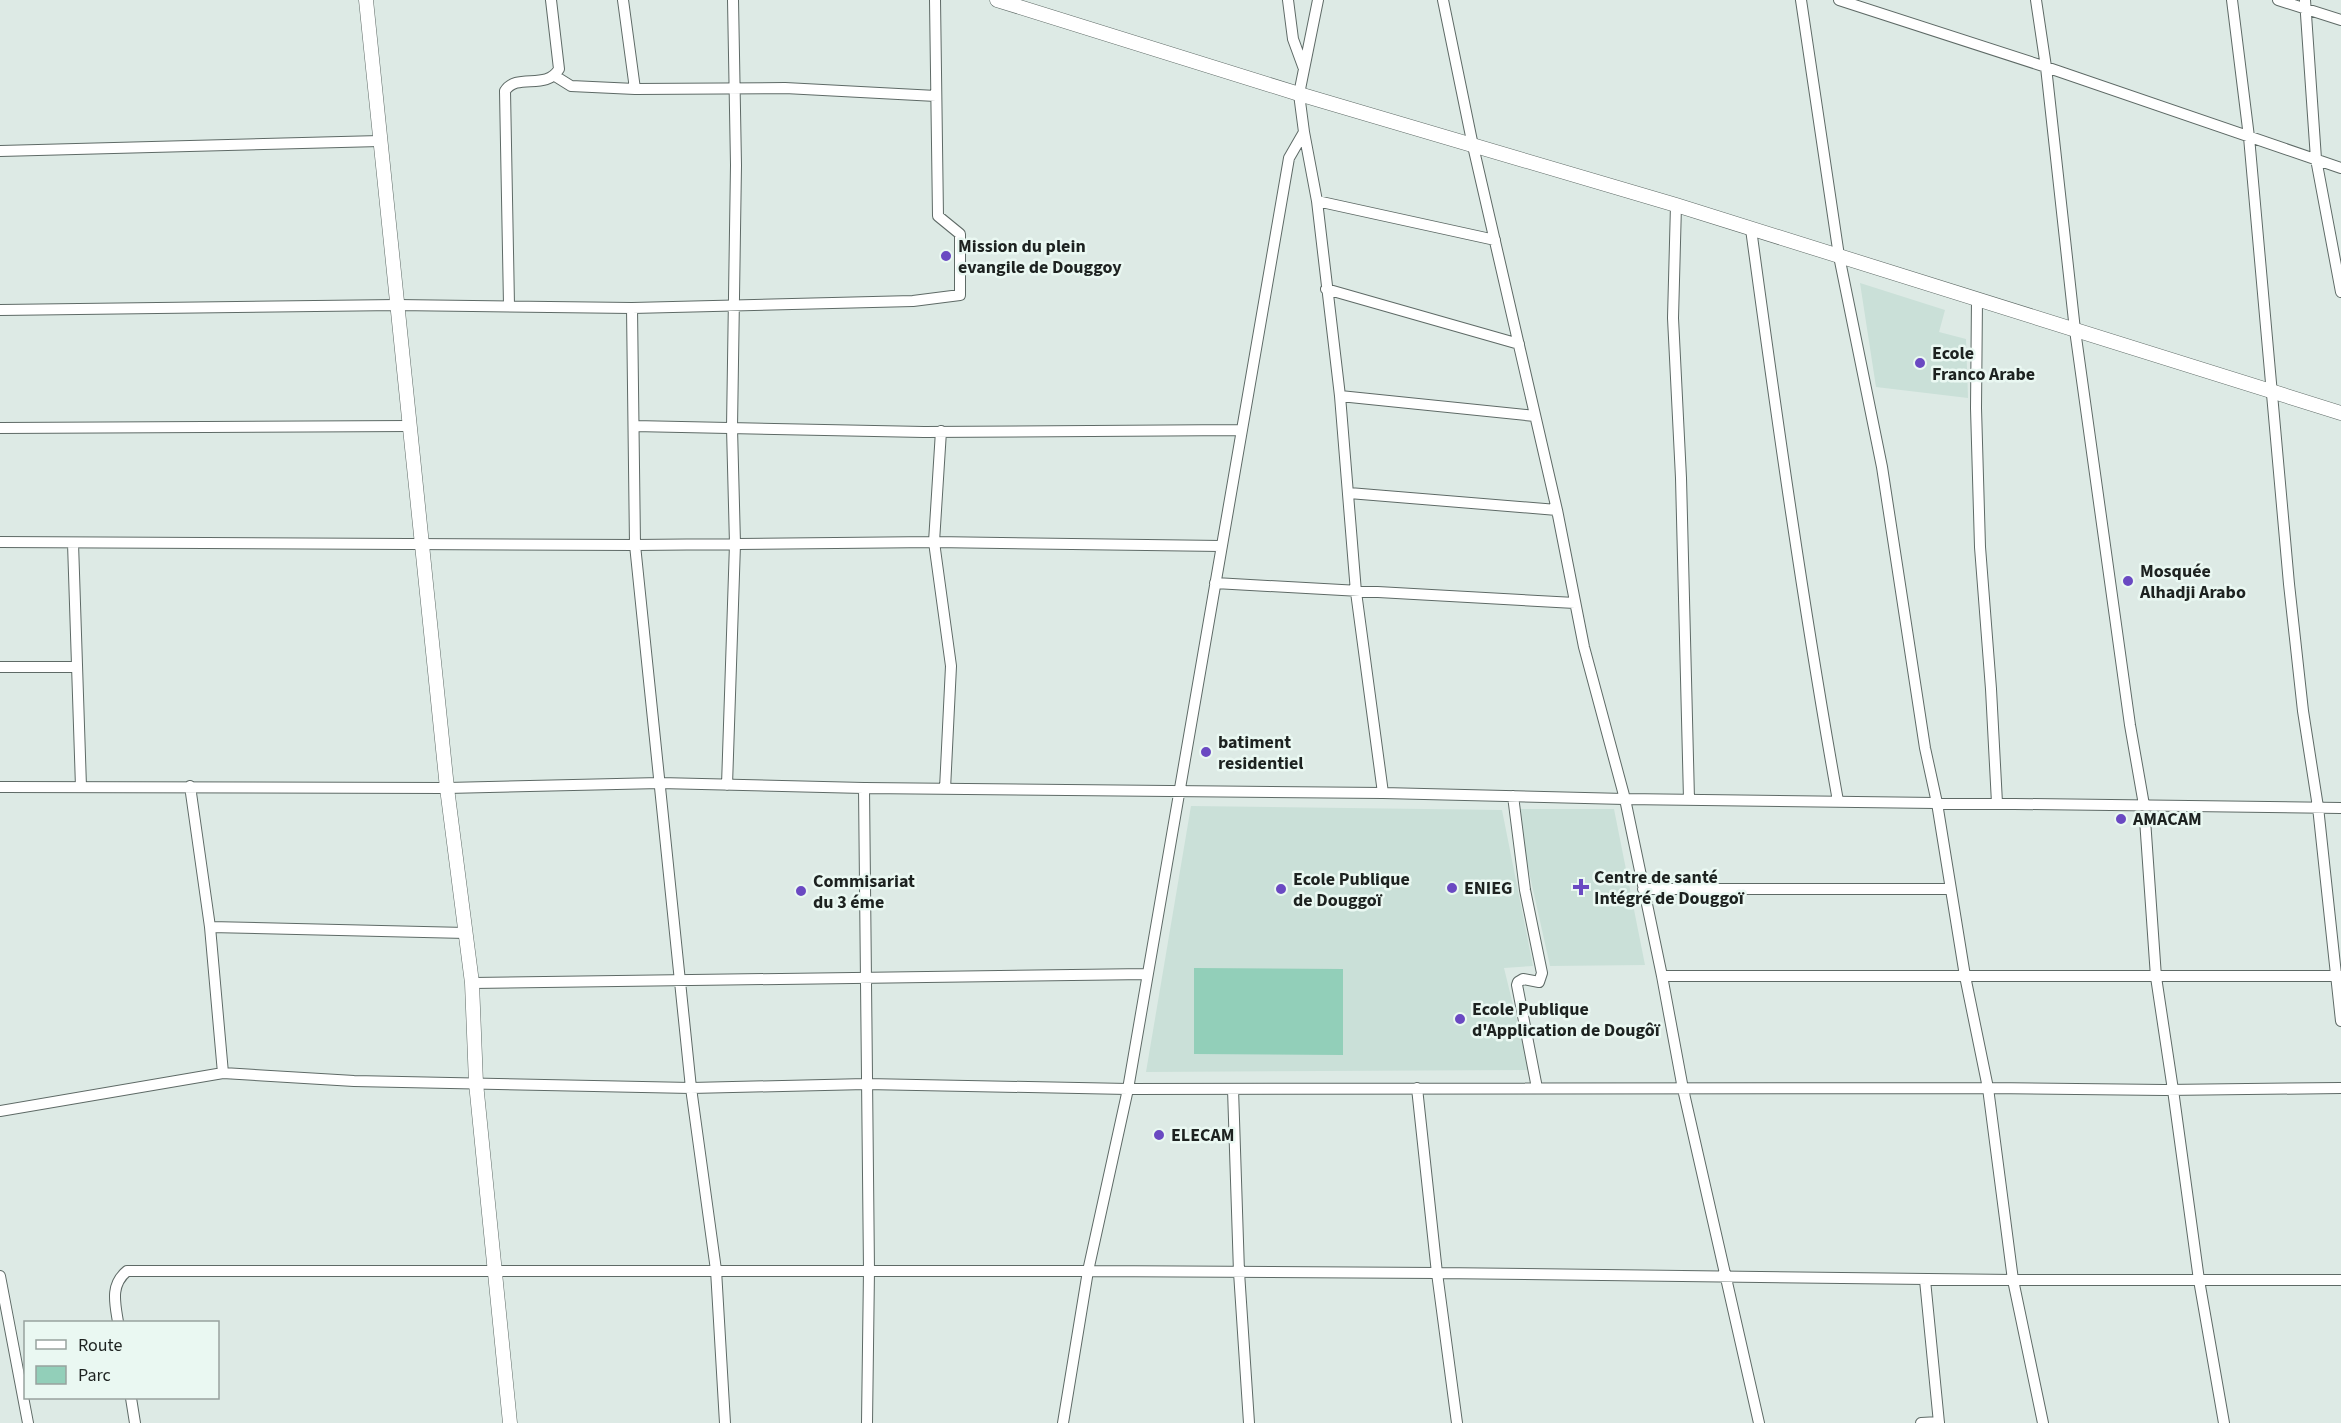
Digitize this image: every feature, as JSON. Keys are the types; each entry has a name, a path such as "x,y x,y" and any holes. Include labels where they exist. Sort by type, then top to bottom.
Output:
{"street":[{"path":"366,0 447,788 472,983 476,1083 510,1423"},
{"path":"509,305 505,91 508,86 515,83 547,80 555,76 559,69 551,0"},
{"path":"623,0 635,88"},
{"path":"727,785 735,544 732,428 736,165 733,0"},
{"path":"0,310 397,305 632,308 912,301 960,295 960,234 938,216 935,0"},
{"path":"997,0 1299,94 1676,205 2341,413"},
{"path":"1288,0 1293,39 1304,69"},
{"path":"1318,0 1299,94 1317,201 1340,396 1356,592 1383,793"},
{"path":"1443,0 1473,146 1557,510 1584,647 1625,799 1683,1089 1759,1423"},
{"path":"1801,0 1839,256 1882,467 1922,726 1965,976 1988,1088 2013,1280 2043,1423"},
{"path":"1839,0 2046,67 2341,168"},
{"path":"2036,0 2046,67 2075,330 2130,725 2144,805 2156,977 2174,1090 2199,1280 2224,1423"},
{"path":"2232,0 2249,136 2289,584 2303,711 2318,807 2339,976 2341,1021"},
{"path":"2278,0 2305,4 2341,20"},
{"path":"2305,4 2316,159 2341,292"},
{"path":"555,76 571,86 785,88 936,96"},
{"path":"1064,1423 1088,1271 1128,1089 1288,158 1304,132"},
{"path":"0,151 380,141"},
{"path":"1317,201 1495,240"},
{"path":"1676,205 1673,318 1681,478 1689,800"},
{"path":"1750,229 1783,466 1813,660 1838,801"},
{"path":"1326,289 1520,344"},
{"path":"1977,299 1976,408 1980,535 1997,803"},
{"path":"632,308 635,545 692,1088 716,1270 725,1423"},
{"path":"1340,396 1535,416"},
{"path":"0,429 410,426"},
{"path":"634,426 941,431 1240,430"},
{"path":"941,431 934,542 951,666 945,789"},
{"path":"1349,493 1557,510"},
{"path":"0,542 635,545 934,542 1221,546"},
{"path":"73,543 75,667 81,787"},
{"path":"1215,583 1575,603"},
{"path":"0,667 75,667"},
{"path":"0,787 447,788 660,783 864,789 1179,790 1689,800 2341,808"},
{"path":"190,786 210,927 223,1073"},
{"path":"864,789 869,1270 867,1423"},
{"path":"1513,796 1525,890 1542,974 1539,982 1523,979 1518,981 1517,985 1537,1088"},
{"path":"1642,889 1950,889"},
{"path":"210,927 466,933"},
{"path":"472,983 1147,974"},
{"path":"1662,976 2339,976"},
{"path":"0,1111 223,1073 354,1081 692,1088 866,1084 1128,1089 1988,1088 2174,1090 2341,1088"},
{"path":"1417,1088 1437,1273 1457,1423"},
{"path":"1233,1089 1239,1272 1249,1423"},
{"path":"118,1321 115,1286 127,1271 496,1273 869,1270 1437,1273 1925,1280 2341,1280"},
{"path":"0,1276 28,1423"},
{"path":"1921,1423 1939,1423 1925,1280"},
{"path":"130,1399 135,1423"}],"shaded area":[{"name":"Ecole Franco Arabe","path":"1860,283 1945,310 1939,332 1966,339 1968,398 1876,387"},
{"name":"Ecole Publique de Douggoï","path":"1191,806 1502,810 1533,966 1504,968 1529,1070 1146,1072"},
{"name":"Centre de santé Intégré de Douggoï","path":"1515,809 1614,809 1645,965 1550,966"}],"green space":[{"path":"1194,968 1343,969 1343,1055 1194,1054"}],"place":[{"name":"Mission du plein evangile de Douggoy","path":"946,256"},
{"name":"Ecole Franco Arabe","path":"1920,363"},
{"name":"Mosquée Alhadji Arabo","path":"2128,581"},
{"name":"batiment residentiel","path":"1206,752"},
{"name":"AMACAM","path":"2121,819"},
{"name":"Centre de santé Intégré de Douggoï","path":"1581,887"},
{"name":"ENIEG","path":"1452,888"},
{"name":"Ecole Publique de Douggoï","path":"1281,889"},
{"name":"Commisariat du 3 éme","path":"801,891"},
{"name":"Ecole Publique d'Application de Dougôï","path":"1460,1019"},
{"name":"ELECAM","path":"1159,1135"}]}
